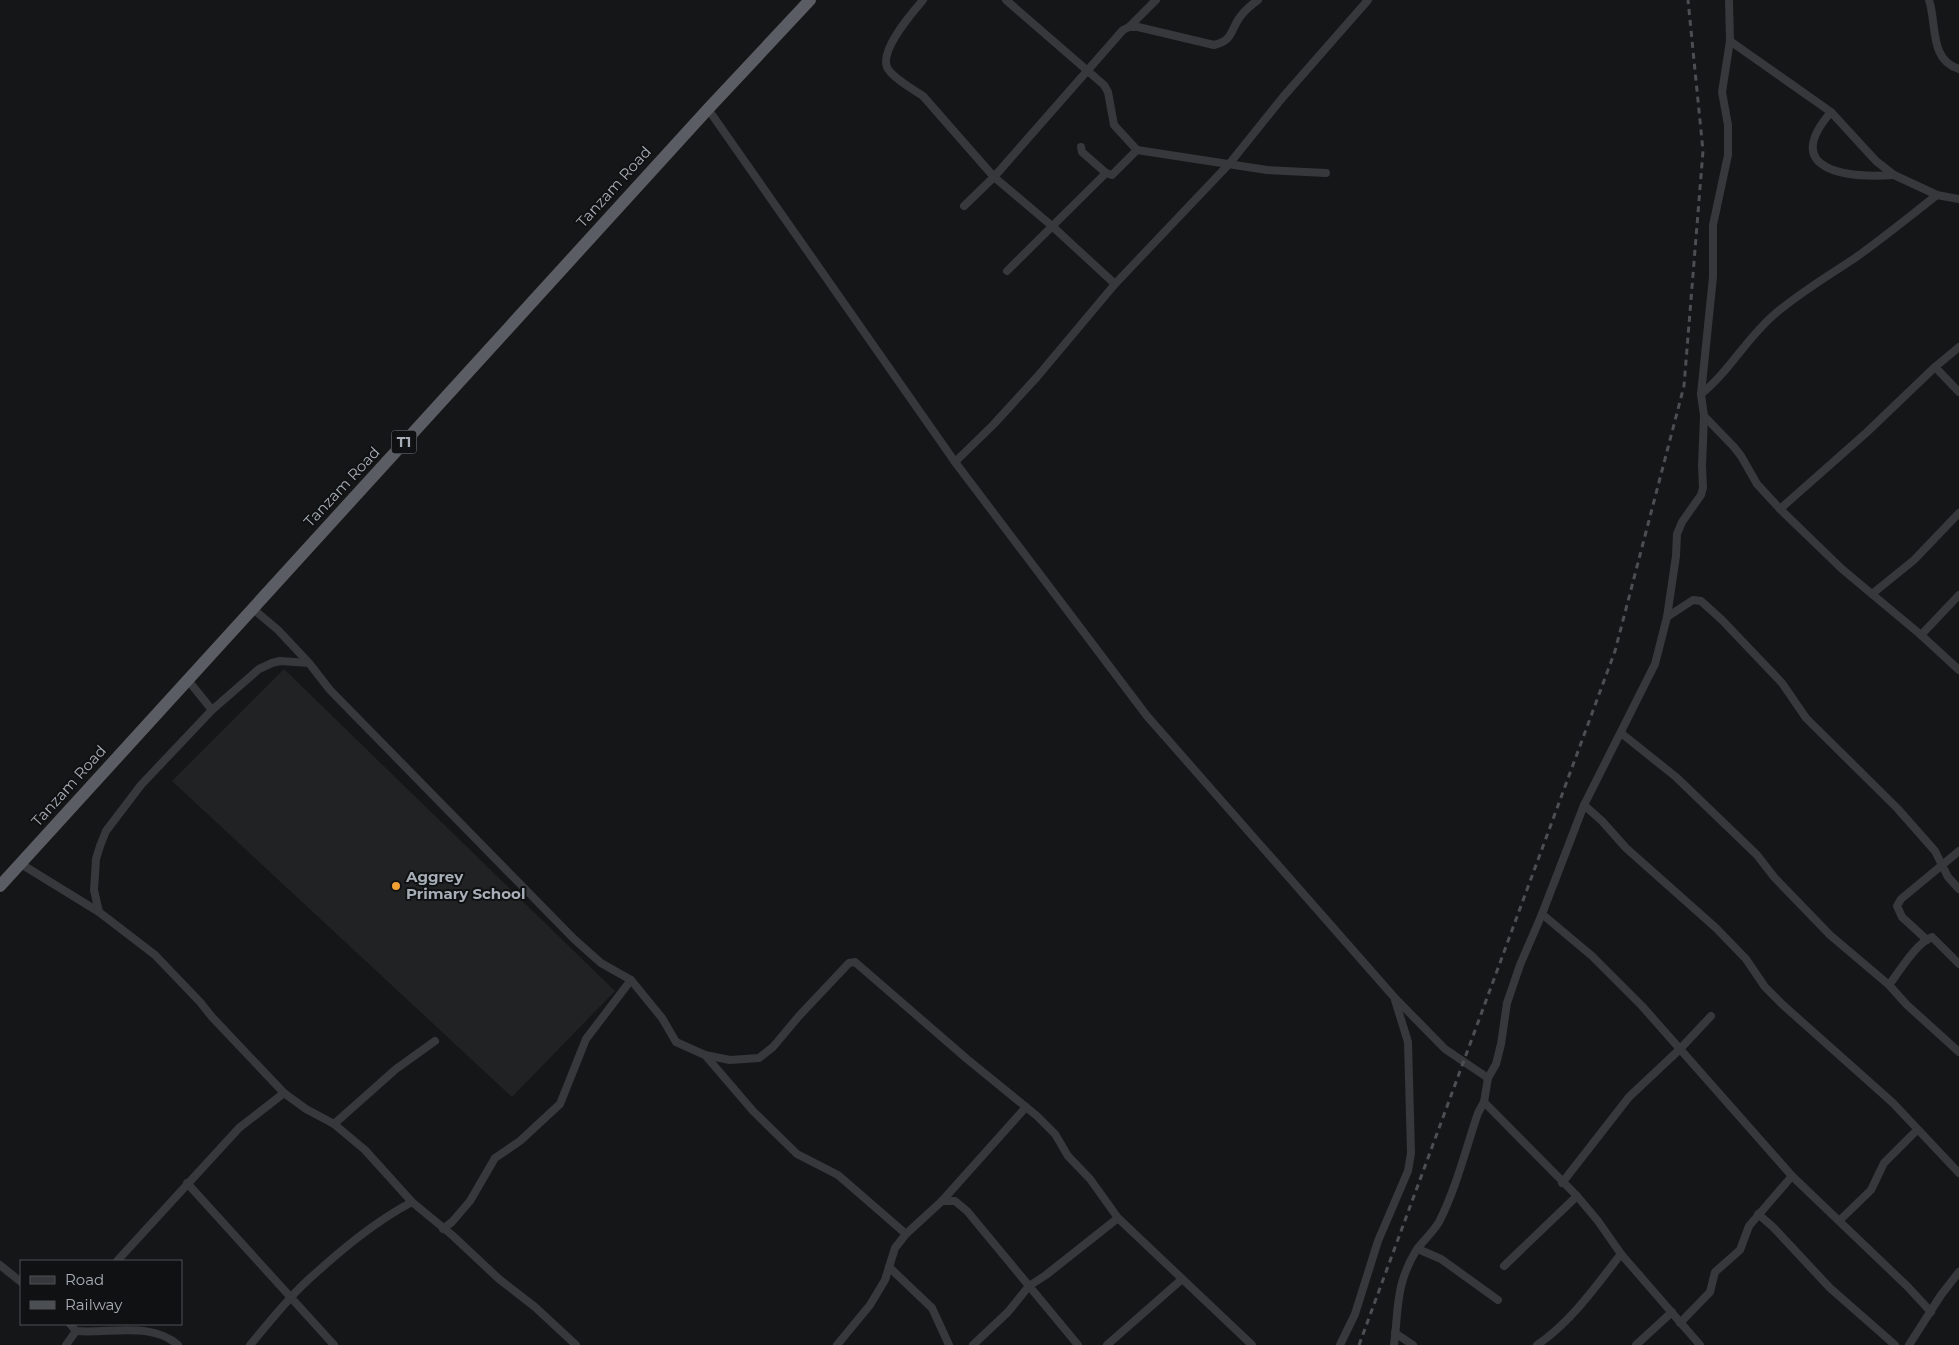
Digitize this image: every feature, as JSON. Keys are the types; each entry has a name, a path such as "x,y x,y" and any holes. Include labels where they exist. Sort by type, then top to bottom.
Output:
{"highway":[{"name":"Tanzam Road","path":"0,886 708,109 810,0"}],"street":[{"path":"923,0 900,29 890,46 885,59 887,69 923,96 994,177 1052,226 1115,284"},
{"path":"1006,0 1048,34 1086,71 1104,85 1108,92 1114,125 1137,150 1267,170 1326,173"},
{"path":"964,206 994,177 1123,30 1129,27 1156,0"},
{"path":"1129,27 1138,27 1214,44 1221,43 1229,38 1238,19 1246,8 1258,0"},
{"path":"955,462 993,425 1115,284 1230,163 1283,98 1368,0"},
{"path":"1394,1345 1398,1293 1404,1274 1418,1249 1438,1223 1478,1113 1484,1102 1488,1078 1496,1064 1501,1044 1507,1003 1520,964 1542,914 1584,805 1656,664 1667,617 1676,556 1677,534 1682,522 1701,495 1703,488 1704,416 1701,394 1713,277 1713,225 1728,154 1728,125 1722,92 1730,41 1729,0"},
{"path":"1929,0 1933,12 1935,42 1942,58 1959,69"},
{"path":"1730,41 1832,112 1876,161 1894,175 1937,195 1959,199"},
{"path":"708,109 955,462 1147,716 1394,996 1445,1049 1488,1078"},
{"path":"1832,112 1820,125 1815,140 1813,151 1818,163 1831,171 1868,177 1894,175"},
{"path":"1081,147 1082,152 1106,173 1112,175 1137,150"},
{"path":"1008,271 1106,173"},
{"path":"1701,394 1722,376 1733,359 1777,312 1824,277 1854,258 1937,195"},
{"path":"1780,509 1959,347"},
{"path":"1935,367 1959,392"},
{"path":"1704,416 1734,447 1756,484 1780,509 1842,569 1921,635 1959,670"},
{"path":"1872,594 1914,560 1959,513"},
{"path":"1921,635 1959,595"},
{"path":"1667,617 1693,600 1701,601 1722,620 1782,683 1806,718 1897,808 1935,851 1948,876 1959,889"},
{"path":"252,608 278,630 330,690 486,848 545,911 600,963 632,980 662,1018 676,1042 705,1055 730,1060 759,1058 773,1047 799,1016 849,964 854,962 1026,1107 1055,1134 1068,1156 1090,1178 1118,1218 1181,1280 1220,1313 1252,1345"},
{"path":"99,912 94,890 96,859 106,831 141,786 212,710 259,669 272,663 280,662 308,663"},
{"path":"187,679 212,710"},
{"path":"1621,733 1676,777 1757,855 1774,877 1830,935 1889,985 1907,1005 1959,1052"},
{"path":"1584,805 1602,821 1626,848 1722,934 1746,959 1765,986 1783,1005 1888,1098 1959,1172"},
{"path":"1927,940 1902,917 1897,906 1901,899 1959,851"},
{"path":"21,864 99,912 155,955 200,1002 223,1030 284,1093 306,1109 334,1124 365,1150 412,1202 499,1279 535,1307 576,1345"},
{"path":"1542,914 1592,956 1642,1006 1792,1176 1908,1287 1931,1312"},
{"path":"1889,985 1927,940 1932,937 1959,964"},
{"path":"443,1228 452,1222 470,1201 495,1158 520,1141 560,1104 586,1039 632,980"},
{"path":"1340,1345 1356,1314 1378,1241 1408,1171 1411,1153 1408,1042 1394,996"},
{"path":"1562,1183 1629,1097 1680,1049 1711,1016"},
{"path":"334,1124 396,1069 435,1041"},
{"path":"705,1055 753,1111 797,1154 838,1175 906,1234"},
{"path":"118,1260 239,1128 284,1093"},
{"path":"1484,1102 1562,1183 1577,1196 1598,1221 1621,1254 1700,1345"},
{"path":"837,1345 870,1305 885,1280 895,1248 906,1234 942,1202 1026,1107"},
{"path":"1839,1221 1871,1190 1884,1164 1917,1130"},
{"path":"1680,1323 1710,1292 1715,1272 1740,1250 1749,1226 1792,1176"},
{"path":"187,1183 334,1345"},
{"path":"1504,1266 1577,1196"},
{"path":"942,1202 956,1200 967,1211 1078,1345"},
{"path":"250,1345 307,1280 392,1212 412,1202"},
{"path":"1758,1214 1830,1288 1895,1345"},
{"path":"973,1345 1008,1312 1029,1286 1046,1275 1118,1218"},
{"path":"1418,1249 1441,1260 1498,1300"},
{"path":"1537,1345 1571,1318 1621,1254"},
{"path":"0,1265 20,1281"},
{"path":"889,1268 932,1308 949,1345"},
{"path":"1909,1345 1959,1272"},
{"path":"1107,1345 1181,1280"},
{"path":"1636,1345 1672,1312"},
{"path":"71,1325 76,1331"},
{"path":"76,1331 119,1330 162,1335 178,1345"},
{"path":"66,1345 76,1331"},
{"path":"1395,1333 1412,1345"}],"shaded area":[{"name":"Aggrey Primary School","path":"284,669 615,991 512,1097 172,781"}],"railway":[{"path":"1359,1345 1615,651 1684,386 1703,151 1688,0"}],"place":[{"name":"Aggrey Primary School","path":"396,886"}]}
